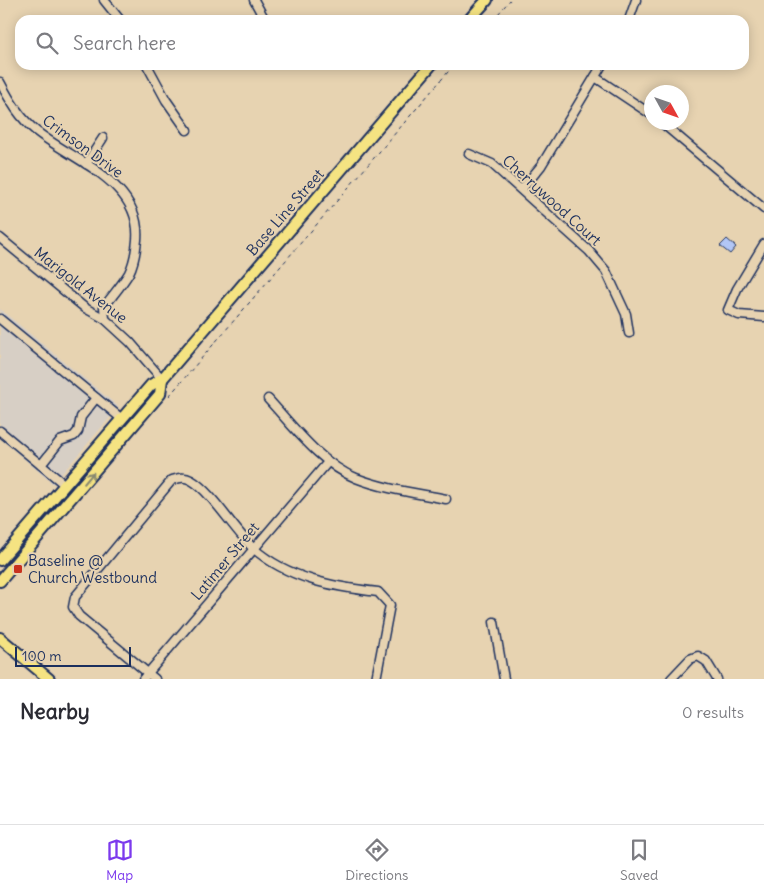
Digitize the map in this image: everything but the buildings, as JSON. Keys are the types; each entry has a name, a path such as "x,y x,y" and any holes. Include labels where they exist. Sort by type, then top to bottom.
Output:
{"main road":[{"path":"473,15 486,0"},
{"name":"Base Line Street","path":"0,560 151,385 162,379 427,70"},
{"name":"Base Line Street","path":"0,581 160,394 162,379"},
{"path":"38,538 44,522 67,491 64,485"},
{"path":"0,638 49,679"}],"street":[{"path":"104,0 116,15"},
{"path":"254,0 263,15"},
{"path":"631,15 636,0"},
{"path":"150,70 166,100 187,130"},
{"path":"522,189 541,166 599,70"},
{"path":"595,77 644,110"},
{"name":"Crimson Drive","path":"0,82 22,118 37,132 111,182 125,195 134,213 138,233 136,253 129,273 104,307 105,318"},
{"path":"670,130 764,209"},
{"path":"86,164 103,138"},
{"name":"Cherrywood Court","path":"469,154 492,164 589,251 606,271 626,314 629,333"},
{"name":"Marigold Avenue","path":"0,238 85,308 105,318 130,342 162,379"},
{"path":"764,244 737,289 728,310 740,315 764,316"},
{"path":"0,319 122,419"},
{"path":"41,466 60,442 74,436 78,431 81,417 96,398"},
{"path":"268,399 328,462 355,478 446,499"},
{"path":"0,431 64,485"},
{"name":"Latimer Street","path":"145,676 328,462"},
{"path":"154,679 145,676 79,616 73,607 74,597 172,480 180,477 190,479 202,489 254,548 286,570 314,582 378,592 386,598 390,605 376,679"},
{"path":"494,622 504,679"},
{"path":"671,679 690,659 698,656 706,661 717,679"}],"path":[{"path":"497,15 510,0"},
{"path":"168,398 450,70"}],"shaded area":[{"path":"0,309 119,407 53,484 0,438"}],"place":[{"name":"Baseline @ Church Westbound","path":"18,569"}]}
